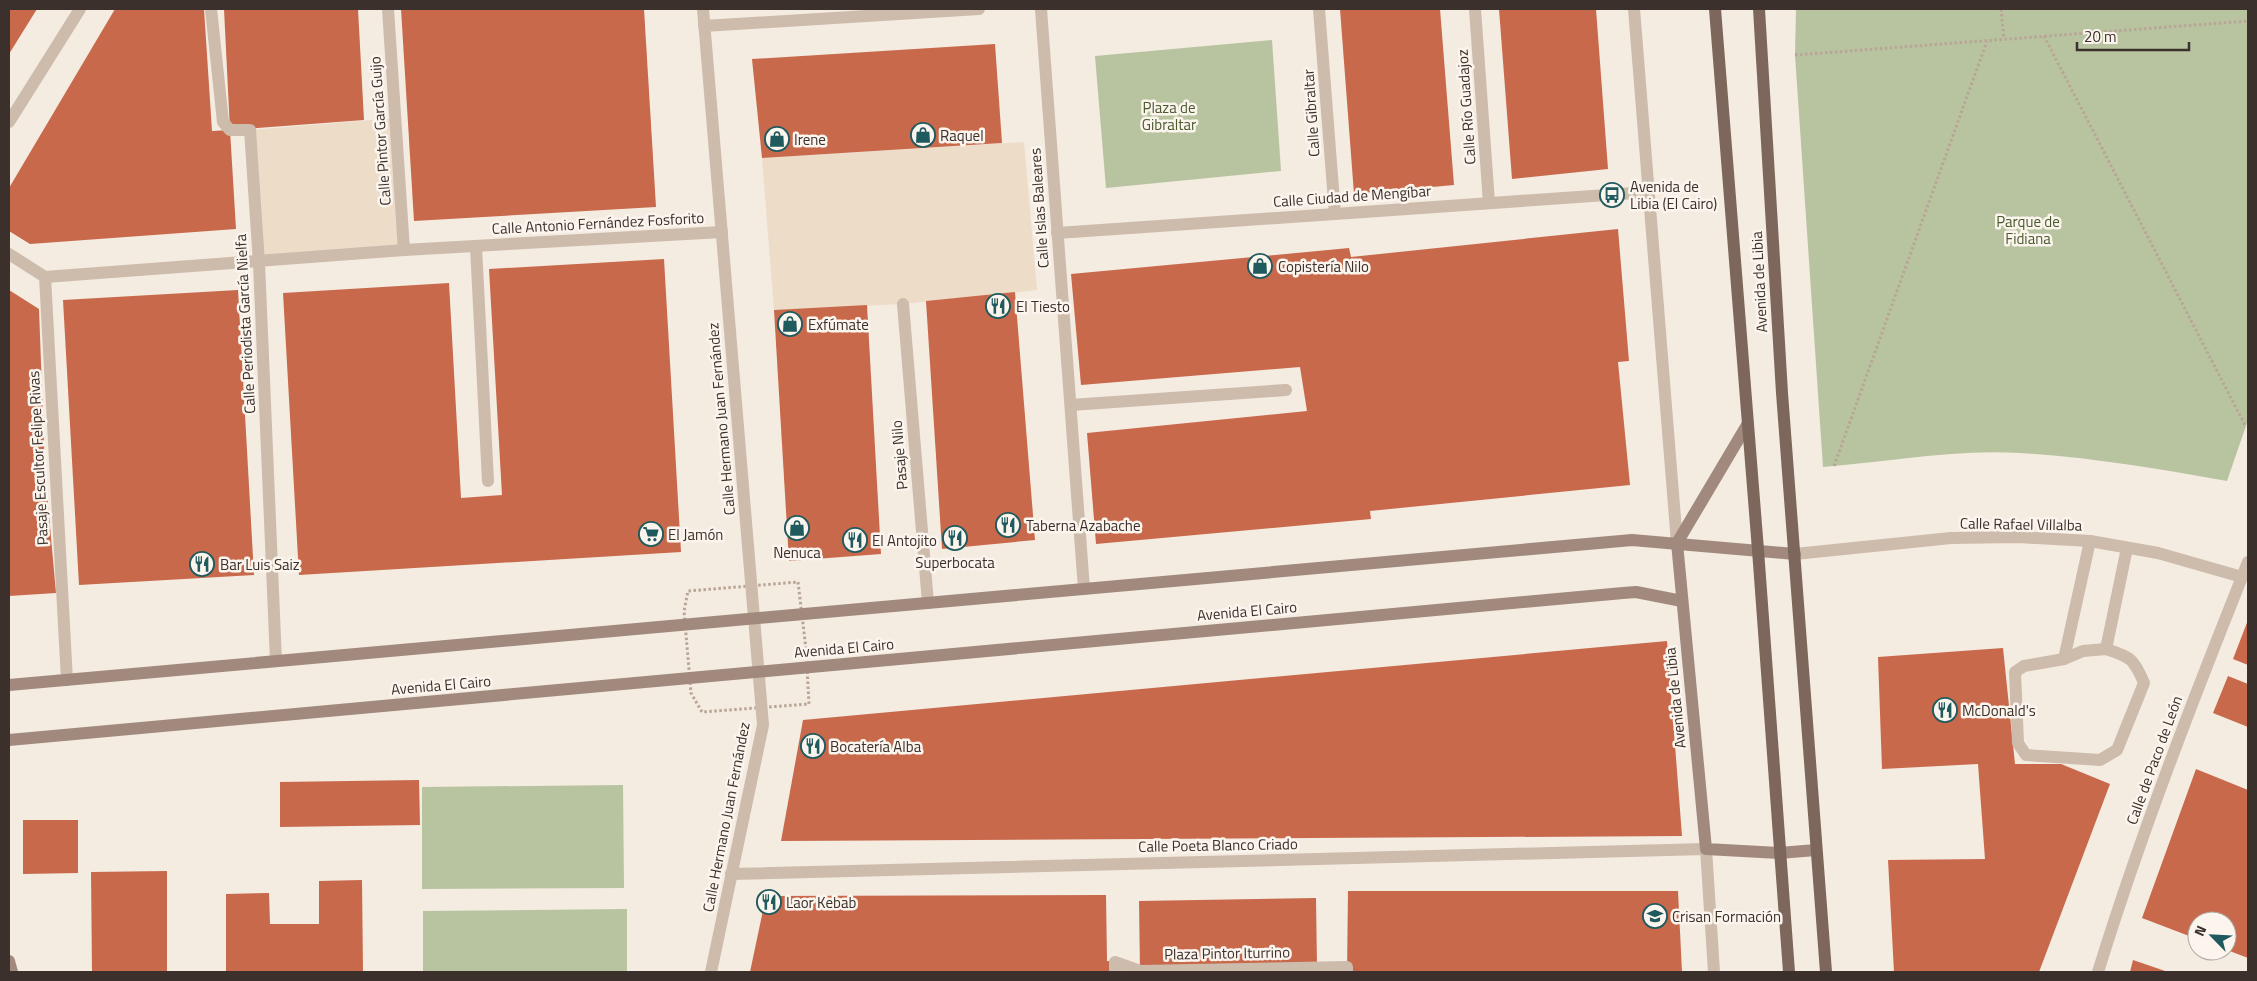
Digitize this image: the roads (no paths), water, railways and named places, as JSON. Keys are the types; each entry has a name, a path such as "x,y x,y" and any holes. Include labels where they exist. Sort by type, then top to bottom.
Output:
{"main road":[{"name":"Avenida de Libia","path":"1714,9 1758,550 1789,972"},
{"name":"Avenida de Libia","path":"1759,9 1782,394 1826,972"},
{"path":"1677,543 1747,425"},
{"path":"9,685 1625,540 1795,554"},
{"name":"Avenida de Libia","path":"1677,543 1706,849"},
{"name":"Avenida El Cairo","path":"9,740 1636,592 1682,601"},
{"path":"1706,849 1779,853 1816,850"},
{"path":"9,961 12,972"}],"street":[{"path":"10,118 80,9"},
{"name":"Calle Periodista García Nielfa","path":"211,9 223,122 230,130 250,130 259,263 276,661"},
{"name":"Calle Pintor García Guijo","path":"388,9 404,250"},
{"name":"Calle Hermano Juan Fernández","path":"703,9 763,725 711,972"},
{"path":"704,26 979,9"},
{"name":"Calle Islas Baleares","path":"1041,9 1084,589"},
{"name":"Calle Gibraltar","path":"1319,9 1335,214"},
{"name":"Calle Río Guadajoz","path":"1475,9 1489,203"},
{"name":"Avenida de Libia","path":"1634,9 1677,543"},
{"name":"Calle Ciudad de Mengíbar","path":"1057,233 1649,192"},
{"name":"Calle Antonio Fernández Fosforito","path":"45,277 259,263 404,250 722,232"},
{"name":"Calle Antonio Fernández Fosforito","path":"476,247 488,481"},
{"path":"9,254 45,277"},
{"name":"Pasaje Escultor Felipe Rivas","path":"45,277 67,680"},
{"name":"Pasaje Nilo","path":"903,304 928,602"},
{"path":"1071,405 1286,390"},
{"name":"Calle Rafael Villalba","path":"1795,554 1950,538 2018,537 2090,541 2158,553 2245,578"},
{"path":"2064,659 2090,541"},
{"path":"2106,649 2127,548"},
{"name":"Calle de Paco de León","path":"2098,972 2176,744 2245,578 2248,562"},
{"path":"2106,649 2128,656 2138,668 2144,683 2117,750 2100,760 2026,755 2018,744 2015,672 2024,666 2064,659 2083,651 2106,649"},
{"name":"Avenida de Libia","path":"1706,849 1714,972"},
{"name":"Calle Poeta Blanco Criado","path":"731,874 1706,849"},
{"name":"Plaza Pintor Iturrino","path":"1115,972 1115,962 1140,971 1347,967 1347,972"}],"place":[{"name":"Raquel","path":"923,135"},
{"name":"Irene","path":"777,139"},
{"name":"Avenida de Libia (El Cairo)","path":"1612,195"},
{"name":"Copistería Nilo","path":"1260,266"},
{"name":"El Tiesto","path":"998,306"},
{"name":"Exfúmate","path":"790,324"},
{"name":"Taberna Azabache","path":"1008,525"},
{"name":"Nenuca","path":"797,528"},
{"name":"El Jamón","path":"651,534"},
{"name":"Superbocata","path":"955,538"},
{"name":"El Antojito","path":"855,540"},
{"name":"Bar Luis Saiz","path":"202,564"},
{"name":"McDonald's","path":"1945,710"},
{"name":"Bocatería Alba","path":"813,746"},
{"name":"Laor Kebab","path":"769,902"},
{"name":"Crisan Formación","path":"1655,916"}],"park label":[{"name":"Plaza de Gibraltar","path":"1169,116"},
{"name":"Parque de Fidiana","path":"2028,230"}]}
